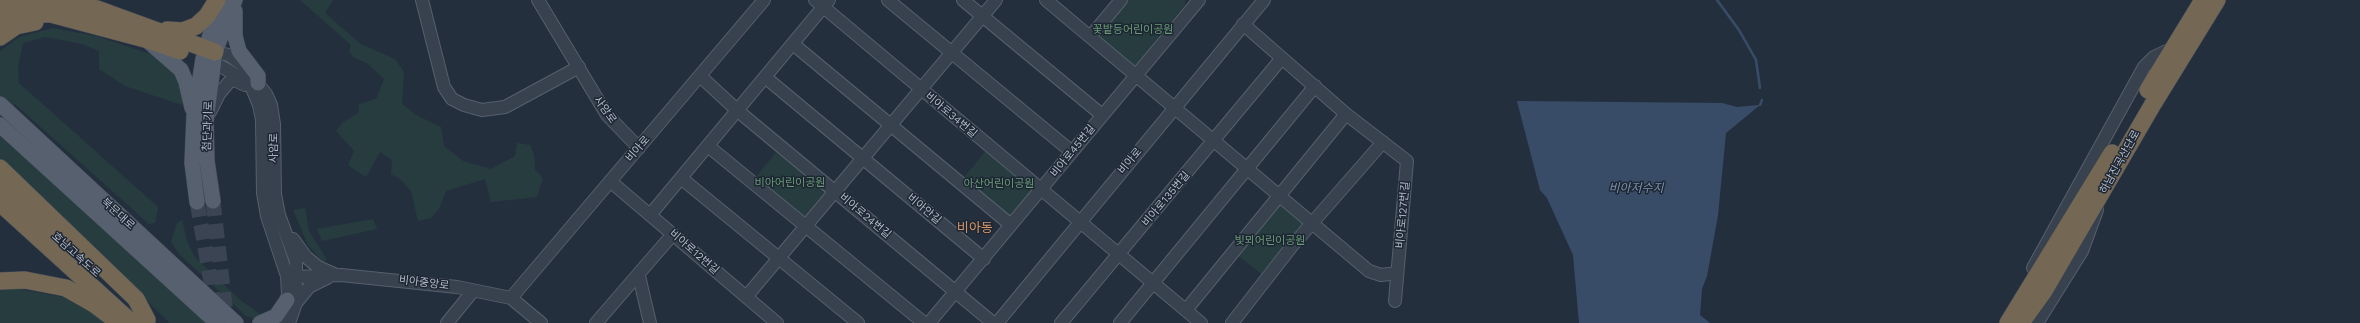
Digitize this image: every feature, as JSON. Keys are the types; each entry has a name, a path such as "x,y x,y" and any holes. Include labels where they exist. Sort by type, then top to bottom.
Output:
{"highway":[{"path":"0,18 26,14 51,14 75,20 148,33 177,31 190,29 201,23 219,0"},
{"name":"하남진곡산단로","path":"2008,323 2096,180 2171,49 2203,0"},
{"name":"하남진곡산단로","path":"2021,323 2052,278 2153,104 2217,0"},
{"path":"0,10 34,1"},
{"path":"0,3 34,1 74,3 97,8 148,33 209,55"},
{"path":"0,37 16,26 30,22 75,20"},
{"path":"0,168 136,299 143,322"},
{"name":"호남고속도로","path":"0,187 143,322"},
{"name":"호남고속도로","path":"0,203 143,322"},
{"path":"0,281 25,280 66,288 94,304 119,323"}],"main road":[{"path":"200,118 219,0"},
{"path":"209,55 236,0"},
{"path":"236,0 234,27 236,43 242,57 258,76 255,85"},
{"path":"148,33 180,70 200,118"},
{"name":"북문대로","path":"5,108 98,195 171,260 220,317"},
{"name":"첨단과기로","path":"200,118 213,201"},
{"name":"첨단과기로","path":"198,202 192,163 200,118"},
{"name":"북문대로","path":"0,125 220,317 236,323"},
{"path":"260,323 276,316 292,302"},
{"path":"220,317 250,323"}],"street":[{"path":"422,0 444,87 452,99 464,105 482,110 505,107 579,67"},
{"name":"사암로","path":"538,0 607,115 639,148"},
{"name":"비아로","path":"511,298 764,0"},
{"path":"888,0 1072,152"},
{"path":"963,0 1102,115"},
{"path":"746,297 996,0"},
{"path":"1046,0 1174,109 1369,271 1381,275 1397,273"},
{"path":"1090,37 1120,0"},
{"name":"비아로","path":"997,323 1264,0"},
{"name":"비아로45번길","path":"1011,225 1196,1"},
{"name":"비아로34번길","path":"738,111 793,44 823,2 921,90 1202,323"},
{"name":"비아로127번길","path":"1243,24 1316,86 1346,114 1407,162 1395,300"},
{"path":"793,44 1011,225 929,323"},
{"name":"사암로","path":"209,55 229,55 243,65 255,85 271,105 274,124 273,155 275,194 279,215 296,261 296,277 289,323"},
{"path":"1214,142 1282,58"},
{"name":"비아로24번길","path":"700,76 738,111 993,323"},
{"name":"비아안길","path":"765,77 984,259"},
{"path":"200,118 229,82 234,80 255,85"},
{"name":"사암로","path":"255,85 262,120 263,193 267,216 287,276 292,302 280,323"},
{"path":"1120,323 1316,86"},
{"path":"2037,323 2082,251 2097,210 2149,119 2153,104"},
{"path":"650,215 738,111"},
{"path":"1186,310 1346,114"},
{"name":"비아로135번길","path":"1062,323 1214,142"},
{"path":"1232,323 1312,223 1383,142"},
{"path":"708,146 807,225 924,323"},
{"path":"681,178 858,323"},
{"name":"비아로12번길","path":"610,181 777,323"},
{"path":"279,215 300,251 318,267 335,275"},
{"path":"596,323 639,276 673,234"},
{"path":"292,302 309,287 335,275"},
{"name":"비아중앙로","path":"296,277 335,275 396,279 457,287 511,298 541,323"},
{"path":"639,276 650,323"},
{"path":"447,323 473,291"}],"green space":[{"path":"300,0 333,0 325,13 361,44 395,59 404,72 402,104 418,116 441,127 444,146 463,161 491,169 515,156 517,143 530,145 534,154 535,170 543,178 537,197 491,202 485,179 446,191 439,209 431,218 418,221 411,191 400,179 391,174 392,160 380,152 366,177 348,165 354,151 336,131 342,123 358,113 359,104 376,99 384,79 368,64 353,57 349,51 351,45"},
{"name":"꽃밭등어린이공원","path":"1127,0 1185,0 1185,4 1136,65 1131,65 1101,39 1100,33"},
{"path":"53,28 96,36 165,59 184,85 182,105 125,86 99,69 99,51 82,44 45,37 23,43 18,67 19,83 158,207 155,223 149,224 15,104 0,120 0,51 19,37"},
{"path":"0,135 206,323 170,323 0,160"},
{"name":"아산어린이공원","path":"987,149 1033,187 1033,195 1015,216 1008,216 963,179"},
{"name":"비아어린이공원","path":"778,150 825,189 826,194 808,216 801,216 755,178"},
{"name":"빛뫼어린이공원","path":"1276,205 1283,205 1303,221 1303,228 1264,276 1236,254"},
{"path":"305,208 309,231 327,260 323,263 308,245 293,210"},
{"path":"373,219 377,229 322,241 317,229"},
{"path":"182,220 187,241 194,256 240,300 260,314 260,320 246,316 179,254 171,242 177,223"},
{"path":"14,288 73,299 111,323 0,323 0,289"}],"water":[{"name":"비아저수지","path":"1517,101 1722,103 1737,107 1760,105 1726,133 1718,215 1707,276 1702,289 1700,315 1710,323 1579,323 1573,255 1547,198 1540,190"}],"waterway":[{"path":"1717,0 1739,30 1756,60 1760,88"},
{"path":"1760,105 1762,100"}],"tunnel":[{"path":"213,201 227,323"},
{"path":"197,202 212,288 214,310"}],"district":[{"name":"비아동","path":"975,228"}]}
